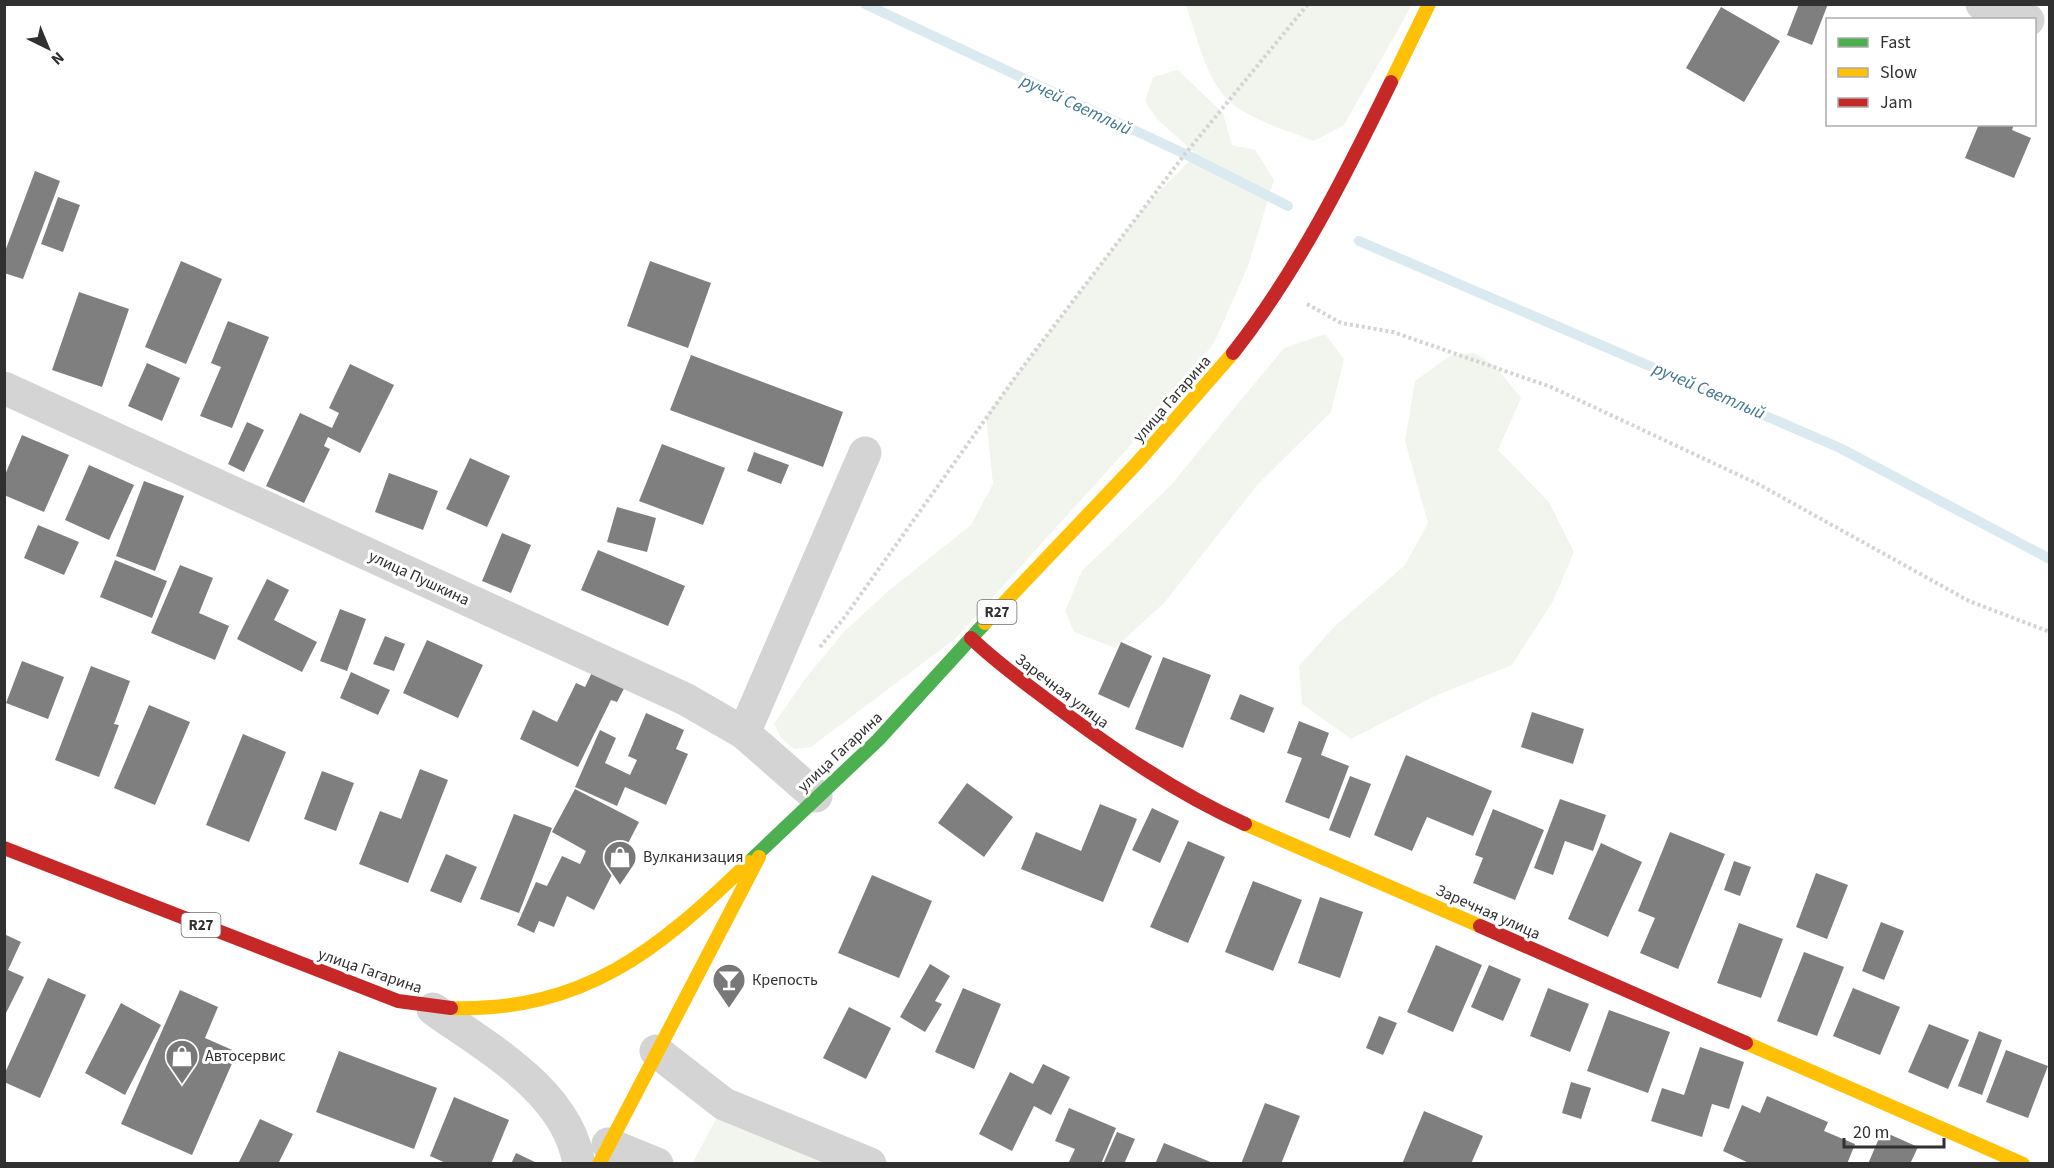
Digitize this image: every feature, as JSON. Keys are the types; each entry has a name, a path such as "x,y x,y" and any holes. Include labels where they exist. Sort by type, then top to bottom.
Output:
{"main road":[{"name":"улица Гагарина","path":"4,849 398,1001 433,1009 513,1006 566,995 601,979 659,942 710,902 816,796 891,727 971,638 1041,568 1192,403 1238,348 1306,245 1429,4"},
{"name":"Заречная улица","path":"971,638 991,658 1101,741 1161,782 1221,813 2023,1164"},
{"path":"610,1142 656,1050 764,848"}],"street":[{"path":"1982,4 2022,18"},
{"name":"улица Пушкина","path":"4,388 685,699 744,733 816,796"},
{"path":"744,733 865,453"},
{"path":"433,1009 536,1086 569,1132 579,1164"},
{"path":"656,1050 724,1104 870,1164"},
{"path":"610,1142 657,1164"}],"path":[{"path":"817,650 844,618 986,416 1185,154 1308,4"},
{"path":"1279,288 1341,323 1393,332 1551,387 1758,484 1969,601 2049,632"}],"shaded area":[{"path":"1186,5 1412,5 1344,125 1314,141 1263,122 1228,100 1209,72"},
{"path":"1178,70 1223,113 1232,145 1255,150 1274,180 1248,266 1214,343 1129,447 955,639 811,747 794,749 781,738 774,724 805,679 843,633 887,592 971,525 993,484 986,416 1143,209 1196,154 1157,119 1145,101 1153,77"},
{"path":"1325,334 1344,359 1331,412 1258,484 1165,602 1115,648 1074,632 1065,611 1082,571 1170,486 1284,348"},
{"path":"1475,353 1495,366 1521,398 1498,450 1549,502 1574,552 1553,601 1512,665 1435,696 1351,739 1302,704 1299,666 1334,627 1405,565 1428,523 1405,441 1415,381 1451,355"},
{"path":"724,1104 870,1164 692,1164"}],"building":[{"path":"1799,4 1828,4 1812,45 1787,35"},
{"path":"1721,7 1780,41 1744,102 1686,68"},
{"path":"1978,126 2013,126 2012,130 2031,138 2014,178 1965,158"},
{"path":"35,171 60,181 23,279 4,273 4,254"},
{"path":"58,197 80,205 63,252 41,244"},
{"path":"181,261 222,279 186,364 145,347"},
{"path":"650,261 711,283 688,348 627,326"},
{"path":"79,292 129,309 102,387 52,370"},
{"path":"228,321 269,337 232,428 200,416 221,367 211,363"},
{"path":"691,355 843,412 823,467 670,410"},
{"path":"147,363 180,378 162,421 128,406"},
{"path":"350,364 394,385 360,453 328,437 324,446 330,449 304,503 266,486 300,413 332,428 339,413 329,408"},
{"path":"247,422 264,430 244,472 228,464"},
{"path":"22,435 69,455 44,512 4,495 4,477"},
{"path":"662,444 725,468 703,525 639,501"},
{"path":"754,452 789,465 781,484 747,471"},
{"path":"470,458 510,476 487,527 446,509"},
{"path":"89,465 134,485 109,540 65,520"},
{"path":"389,473 438,491 423,530 375,512"},
{"path":"144,481 184,496 155,571 116,556"},
{"path":"617,507 656,518 647,552 607,542"},
{"path":"38,525 79,542 64,575 24,558"},
{"path":"502,533 531,545 511,593 482,581"},
{"path":"598,550 685,586 668,626 581,590"},
{"path":"115,560 167,581 152,618 100,597"},
{"path":"180,565 213,578 199,613 229,626 215,660 151,633"},
{"path":"267,579 289,590 274,620 317,642 302,672 237,639"},
{"path":"340,609 366,619 347,671 320,661"},
{"path":"385,636 405,644 394,671 373,664"},
{"path":"427,640 483,665 458,718 403,693"},
{"path":"1121,642 1152,656 1129,708 1098,694"},
{"path":"1163,657 1211,675 1183,748 1135,729"},
{"path":"22,661 64,677 48,719 6,703"},
{"path":"91,666 130,681 114,724 119,725 99,777 55,760"},
{"path":"595,666 628,681 617,702 611,700 578,767 520,739 533,710 557,722 576,683 585,687"},
{"path":"351,672 390,690 378,715 340,698"},
{"path":"1240,694 1274,708 1264,733 1230,719"},
{"path":"149,705 190,722 155,805 114,788"},
{"path":"1532,712 1584,729 1573,764 1521,747"},
{"path":"646,713 684,730 676,749 688,754 666,805 625,787 617,806 575,787 600,730 616,738 605,763 630,775 637,760 628,756"},
{"path":"1299,721 1329,733 1321,755 1349,766 1329,819 1285,802 1302,758 1287,753"},
{"path":"243,734 286,752 249,842 206,825"},
{"path":"1406,755 1492,791 1473,836 1427,817 1412,851 1374,835"},
{"path":"420,769 448,780 408,883 359,864 380,811 401,819"},
{"path":"322,771 354,783 336,831 304,819"},
{"path":"1350,776 1371,784 1350,838 1329,830"},
{"path":"967,783 1013,817 984,857 938,823"},
{"path":"575,789 639,822 594,910 567,896 554,927 539,921 534,933 517,925 536,882 547,886 562,856 580,864 586,851 552,832"},
{"path":"1560,799 1606,815 1593,851 1565,841 1553,875 1534,868"},
{"path":"1100,804 1137,819 1103,902 1021,869 1036,832 1081,851"},
{"path":"1152,808 1179,821 1160,863 1132,850"},
{"path":"1493,809 1544,830 1515,900 1473,883 1483,858 1475,855"},
{"path":"514,814 552,828 519,913 480,899"},
{"path":"1670,832 1725,854 1678,969 1640,953 1655,918 1638,911"},
{"path":"1188,841 1225,857 1188,943 1150,927"},
{"path":"1601,843 1642,862 1608,937 1568,919"},
{"path":"446,854 477,867 461,903 430,891"},
{"path":"1734,861 1751,867 1740,896 1724,890"},
{"path":"1816,873 1848,885 1827,939 1796,927"},
{"path":"872,875 932,901 899,978 838,953"},
{"path":"1253,881 1302,900 1273,971 1225,952"},
{"path":"1320,897 1363,912 1340,978 1298,963"},
{"path":"1881,922 1904,931 1884,980 1862,971"},
{"path":"1739,923 1783,939 1761,998 1717,983"},
{"path":"4,934 21,942 8,970 24,977 4,1017"},
{"path":"1436,945 1482,965 1453,1032 1407,1012"},
{"path":"1804,952 1844,967 1817,1036 1777,1021"},
{"path":"930,964 950,976 935,1001 942,1004 925,1032 900,1017"},
{"path":"1489,965 1521,979 1503,1021 1471,1007"},
{"path":"48,978 86,995 40,1098 4,1082 4,1075"},
{"path":"963,988 1001,1004 974,1069 935,1052"},
{"path":"1548,988 1589,1004 1570,1052 1530,1036"},
{"path":"1853,988 1900,1007 1880,1055 1833,1036"},
{"path":"180,990 218,1007 205,1038 237,1052 192,1155 121,1124"},
{"path":"121,1003 161,1025 125,1095 85,1073"},
{"path":"849,1007 891,1028 866,1079 823,1058"},
{"path":"1609,1010 1670,1032 1648,1093 1587,1071"},
{"path":"1379,1016 1397,1023 1383,1055 1366,1048"},
{"path":"1929,1024 1969,1040 1948,1089 1908,1072"},
{"path":"1979,1031 2002,1040 1982,1095 1958,1086"},
{"path":"1700,1047 1744,1062 1729,1109 1712,1104 1702,1137 1651,1121 1662,1088 1684,1095"},
{"path":"2006,1050 2048,1066 2028,1118 1986,1102"},
{"path":"339,1051 437,1088 414,1149 316,1112"},
{"path":"1043,1064 1070,1077 1051,1115 1034,1106 1012,1151 979,1134 1010,1072 1033,1084"},
{"path":"1571,1082 1591,1088 1581,1119 1562,1113"},
{"path":"1767,1096 1828,1122 1824,1131 1855,1144 1847,1164 1751,1164 1723,1151 1742,1105 1760,1113"},
{"path":"454,1097 509,1120 491,1164 448,1164 430,1156"},
{"path":"1265,1103 1300,1116 1281,1164 1241,1164"},
{"path":"1069,1108 1116,1128 1101,1164 1068,1164 1075,1149 1055,1141"},
{"path":"1424,1111 1483,1136 1471,1164 1402,1164"},
{"path":"260,1119 293,1134 278,1164 238,1164"},
{"path":"1882,1131 1918,1147 1910,1164 1868,1164"},
{"path":"1117,1132 1135,1139 1124,1164 1103,1164"},
{"path":"1164,1143 1213,1163 1213,1164 1155,1164"},
{"path":"516,1153 539,1164 511,1164"}],"waterway":[{"name":"ручей Светлый","path":"865,4 1185,154 1288,206"},
{"name":"ручей Светлый","path":"1359,241 1840,448 2050,559"}],"traffic: fast":[{"path":"749,862 878,740 985,623"}],"traffic: slow":[{"path":"1391,82 1429,4"},
{"path":"985,623 1137,463 1233,353"},
{"path":"1245,824 1480,926"},
{"path":"599,1164 759,857"},
{"path":"451,1008 498,1006 541,999 580,987 616,970 650,948 683,922 749,862"},
{"path":"1746,1043 2023,1164"}],"traffic: jam":[{"path":"1233,353 1279,289 1319,222 1391,82"},
{"path":"971,638 1022,681 1123,754 1194,799 1245,824"},
{"path":"4,848 398,1001 451,1008"},
{"path":"1480,926 1746,1043"}],"place":[{"name":"Вулканизация","path":"620,886"},
{"name":"Крепость","path":"729,1009"},
{"name":"Автосервис","path":"182,1085"}]}
